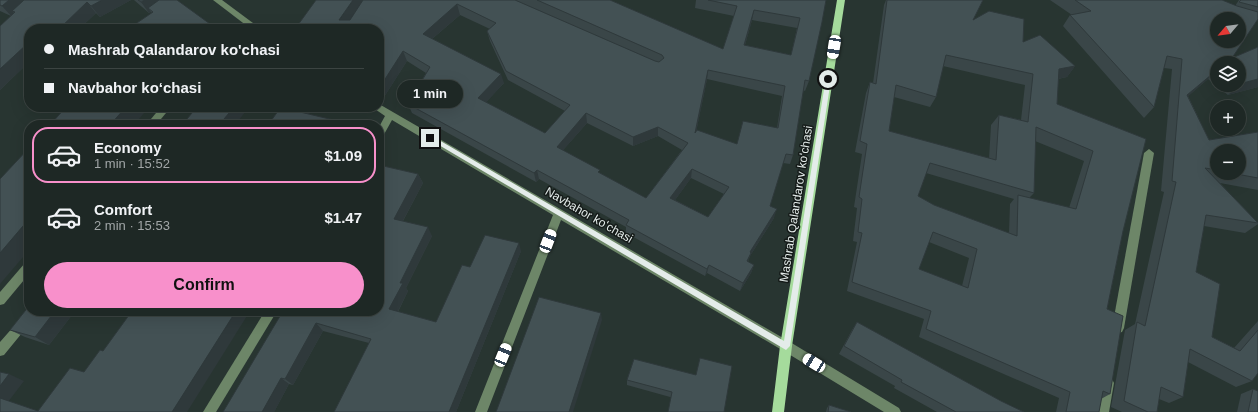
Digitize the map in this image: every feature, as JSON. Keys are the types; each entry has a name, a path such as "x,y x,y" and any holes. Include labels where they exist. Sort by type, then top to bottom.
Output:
{"main road":[{"name":"Mashrab Qalandarov ko'chasi","path":"778,412 786,346 841,0"}],"street":[{"path":"217,0 250,24"},
{"name":"Navbahor koʻchasi","path":"384,111 786,346 895,412"},
{"path":"154,120 162,112"},
{"path":"384,127 391,115"},
{"path":"1115,341 1149,153"},
{"path":"481,412 559,213"},
{"path":"0,300 24,272"},
{"path":"0,351 30,316"},
{"path":"209,412 268,316"},
{"path":"1103,412 1110,373"}],"building":[{"path":"0,0 9,0 2,6 0,5"},
{"path":"24,0 102,0 91,6 87,2 64,24 24,24 24,47 0,69 0,26 15,12 12,11"},
{"path":"159,0 177,0 210,24 135,24 153,12 148,8"},
{"path":"316,0 353,0 339,20 350,20 363,0 515,0 659,62 664,58 662,55 537,0 610,0 723,49 737,6 708,0 826,0 809,81 805,80 793,155 786,154 770,206 777,209 750,252 751,253 747,261 754,265 743,283 709,265 707,269 626,225 629,220 537,170 534,173 408,104 430,67 403,51 384,81 384,24 299,24","holes":["457,4 496,23 487,31 506,71 570,105 545,133 478,98 501,74 423,34","754,10 800,18 791,55 744,45","708,70 785,86 778,128 743,121 737,144 697,130 695,133","586,113 633,137 658,127 688,143 646,198 598,172 600,170 557,147","692,169 729,187 708,217 670,198"]},
{"path":"887,0 983,0 973,20 989,11 1024,19 1023,42 1040,35 1075,66 1059,69 1057,104 1146,139 1123,231 1107,309 1123,316 1110,394 1103,391 1099,412 1066,412 1070,392 926,329 931,311 852,282 862,233 858,232 862,199 859,197 867,144 860,141 870,82 876,84","holes":["946,55 1033,74 1028,122 999,115 996,160 889,131 896,85 936,97","1036,127 1093,151 1076,209 1018,195 1017,236 934,205 918,196 930,163 1034,193","933,232 977,249 968,288 919,269"]},
{"path":"1075,0 1222,0 1258,12 1258,19 1246,37 1246,12 1210,12 1210,48 1239,48 1233,56 1210,56 1210,76 1187,95 1209,140 1234,136 1246,136 1246,134 1258,132 1258,178 1246,176 1246,144 1210,144 1210,169 1205,168 1210,173 1210,180 1217,180 1258,223 1206,215 1196,272 1220,284 1212,337 1240,351 1258,330 1258,373 1252,381 1190,349 1183,397 1161,387 1157,412 1148,412 1124,401 1137,322 1145,326 1176,182 1172,181 1182,59 1167,56 1154,107 1070,15 1091,11"},
{"path":"1241,0 1258,0 1258,7 1239,2"},
{"path":"1258,47 1258,79 1246,82 1246,56 1237,56"},
{"path":"62,112 122,112 114,120 54,120"},
{"path":"193,112 230,112 224,119 228,120 186,120"},
{"path":"277,112 300,112 334,120 272,120"},
{"path":"24,153 24,225 0,253 0,179"},
{"path":"384,166 418,174 394,219 428,227 400,283 403,283 389,309 436,322 462,265 470,267 485,235 519,243 449,412 334,412 371,339 316,323 285,379 281,378 262,412 223,412 280,316 384,316"},
{"path":"539,297 601,313 569,412 496,412"},
{"path":"24,312 24,316 51,316 35,337 10,330"},
{"path":"128,316 233,316 172,412 0,412 0,398 38,411 70,368 84,372 100,350 103,351"},
{"path":"857,322 1001,401 1024,412 956,412 901,382 902,380 844,346"},
{"path":"700,358 732,366 724,412 668,412 672,392 627,380 634,359 696,375"},
{"path":"0,372 9,374 0,386"},
{"path":"1253,389 1258,391 1258,412 1248,412"},
{"path":"829,405 851,412 828,412"}],"route":[{"path":"430,138 786,346 828,79"}]}
